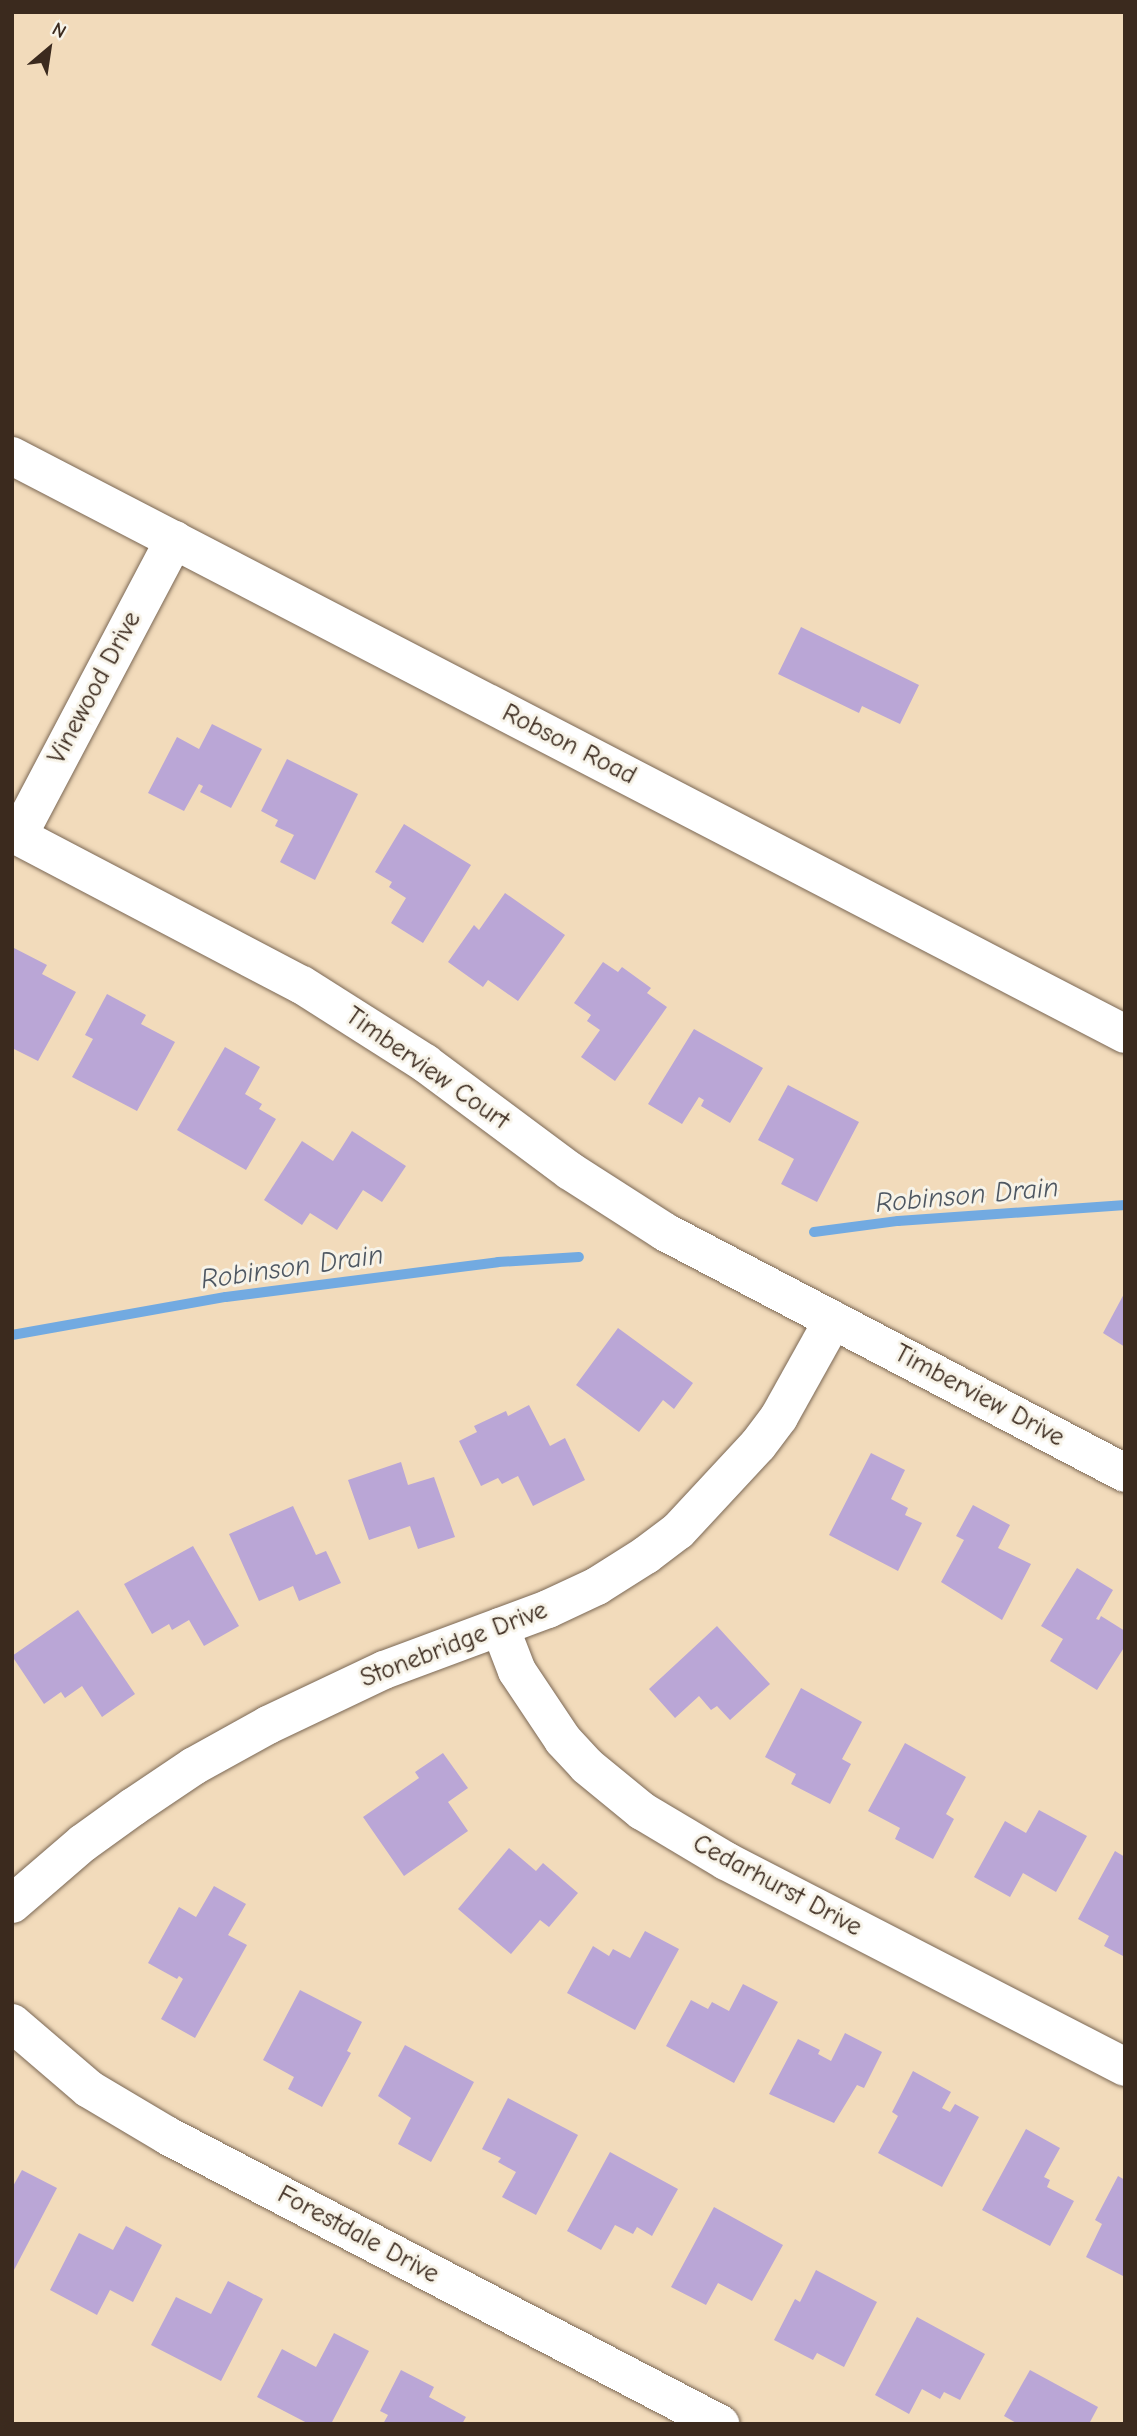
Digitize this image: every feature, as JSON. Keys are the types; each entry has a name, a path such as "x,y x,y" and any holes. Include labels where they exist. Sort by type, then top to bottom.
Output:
{"street":[{"name":"Robson Road","path":"12,456 1125,1034"},
{"name":"Vinewood Drive","path":"15,835 174,540"},
{"name":"Timberview Court","path":"15,835 302,985 425,1063 570,1171 665,1232 833,1320"},
{"name":"Timberview Drive","path":"833,1320 1125,1473"},
{"name":"Stonebridge Drive","path":"12,1904 83,1843 194,1766 280,1718 384,1670 548,1609 597,1586 678,1531 758,1445 779,1417 833,1320"},
{"name":"Cedarhurst Drive","path":"500,1627 517,1671 563,1740 587,1766 642,1811 726,1861 1125,2067"},
{"name":"Forestdale Drive","path":"12,2023 89,2089 168,2136 720,2424"}],"building":[{"path":"801,627 919,685 900,724 862,706 859,713 778,674"},
{"path":"212,724 262,749 231,808 200,792 203,786 199,784 184,811 148,793 177,737 199,749"},
{"path":"287,759 358,794 315,880 280,862 294,835 275,826 278,820 261,811"},
{"path":"404,824 471,865 423,943 391,923 406,898 389,887 392,882 375,872"},
{"path":"505,893 565,935 518,1001 488,980 483,987 448,962 474,925 479,930"},
{"path":"12,947 47,965 42,974 76,992 38,1061 12,1048"},
{"path":"603,962 618,972 622,967 651,988 647,993 667,1007 615,1081 581,1057 600,1030 587,1021 591,1015 574,1003"},
{"path":"107,994 146,1015 141,1024 175,1042 137,1111 72,1077 93,1039 85,1035"},
{"path":"694,1029 763,1068 730,1123 701,1106 704,1100 699,1097 682,1124 648,1104"},
{"path":"225,1047 260,1067 245,1094 262,1104 259,1109 276,1119 246,1170 177,1130"},
{"path":"788,1085 859,1122 817,1202 781,1184 794,1159 758,1140"},
{"path":"352,1131 406,1166 382,1202 363,1190 337,1230 310,1213 302,1225 264,1200 302,1141 333,1161"},
{"path":"1125,1292 1125,1347 1103,1333"},
{"path":"618,1328 693,1383 674,1409 663,1400 639,1432 576,1385"},
{"path":"529,1405 550,1446 565,1438 585,1480 533,1506 518,1476 502,1484 498,1478 481,1486 459,1441 477,1432 474,1426 506,1411 508,1416"},
{"path":"871,1453 905,1470 891,1499 908,1508 905,1515 922,1523 898,1571 829,1535"},
{"path":"401,1462 408,1485 434,1477 455,1537 418,1549 410,1526 369,1540 348,1480"},
{"path":"973,1505 1010,1525 998,1548 1031,1564 1002,1620 941,1582 964,1540 956,1536"},
{"path":"293,1506 316,1555 326,1551 341,1583 299,1601 293,1586 259,1601 229,1534"},
{"path":"193,1546 239,1626 204,1646 189,1620 172,1630 169,1624 152,1634 124,1584"},
{"path":"1077,1568 1113,1590 1096,1619 1099,1620 1101,1616 1125,1631 1125,1646 1097,1690 1050,1661 1063,1639 1041,1626"},
{"path":"78,1610 135,1694 102,1717 82,1686 65,1698 61,1692 44,1704 12,1656"},
{"path":"717,1626 770,1684 730,1720 717,1706 711,1710 699,1696 675,1718 649,1689"},
{"path":"801,1688 862,1722 842,1759 851,1764 830,1804 791,1784 796,1774 765,1757"},
{"path":"905,1743 966,1777 946,1814 954,1819 933,1859 895,1839 900,1828 868,1811"},
{"path":"443,1753 468,1788 448,1802 468,1831 404,1876 363,1817 419,1778 415,1772"},
{"path":"1039,1810 1087,1836 1056,1892 1023,1873 1010,1897 974,1877 1005,1821 1026,1833"},
{"path":"509,1848 536,1871 543,1863 578,1893 549,1927 540,1920 511,1954 458,1909"},
{"path":"1115,1851 1125,1857 1125,1957 1104,1946 1109,1936 1078,1919"},
{"path":"214,1886 246,1904 228,1935 247,1945 195,2038 161,2019 183,1979 179,1976 177,1979 148,1963 179,1907 196,1917"},
{"path":"645,1931 679,1949 635,2030 567,1993 593,1946 609,1956 613,1949 630,1958"},
{"path":"743,1984 778,2002 734,2083 666,2046 691,2000 708,2009 712,2002 729,2011"},
{"path":"300,1990 362,2022 347,2051 351,2053 322,2107 288,2089 294,2077 263,2060"},
{"path":"845,2033 882,2052 864,2088 857,2085 834,2123 769,2094 798,2039 820,2050 818,2054 831,2061"},
{"path":"405,2045 474,2082 431,2162 398,2144 411,2118 378,2096"},
{"path":"913,2071 951,2092 942,2108 950,2112 955,2104 979,2117 942,2187 878,2153 898,2116 892,2112"},
{"path":"508,2098 578,2135 536,2215 502,2197 516,2172 498,2162 501,2158 482,2149"},
{"path":"1026,2129 1060,2148 1044,2177 1050,2180 1047,2187 1074,2201 1050,2246 982,2210"},
{"path":"610,2152 678,2189 652,2236 637,2227 633,2234 615,2225 601,2250 567,2231"},
{"path":"22,2170 57,2188 14,2270 12,2188"},
{"path":"1118,2176 1125,2180 1125,2277 1086,2257 1102,2224 1095,2220"},
{"path":"714,2207 783,2245 752,2301 718,2283 706,2305 671,2287"},
{"path":"126,2226 162,2245 133,2302 110,2290 97,2315 50,2290 79,2233 113,2250"},
{"path":"816,2270 877,2302 844,2367 817,2353 813,2360 774,2340 795,2299 800,2302"},
{"path":"228,2281 263,2299 221,2381 151,2345 176,2297 211,2314"},
{"path":"917,2317 985,2354 960,2400 944,2392 940,2399 922,2389 909,2414 875,2395"},
{"path":"334,2333 369,2351 331,2424 309,2424 257,2397 282,2349 316,2367"},
{"path":"401,2370 434,2387 429,2397 466,2417 462,2424 383,2424 388,2415 380,2411"},
{"path":"1030,2370 1098,2407 1089,2424 1018,2424 1004,2416"}],"waterway":[{"name":"Robinson Drain","path":"814,1232 898,1221 1125,1205"},
{"name":"Robinson Drain","path":"12,1335 226,1297 498,1262 579,1257"}]}
